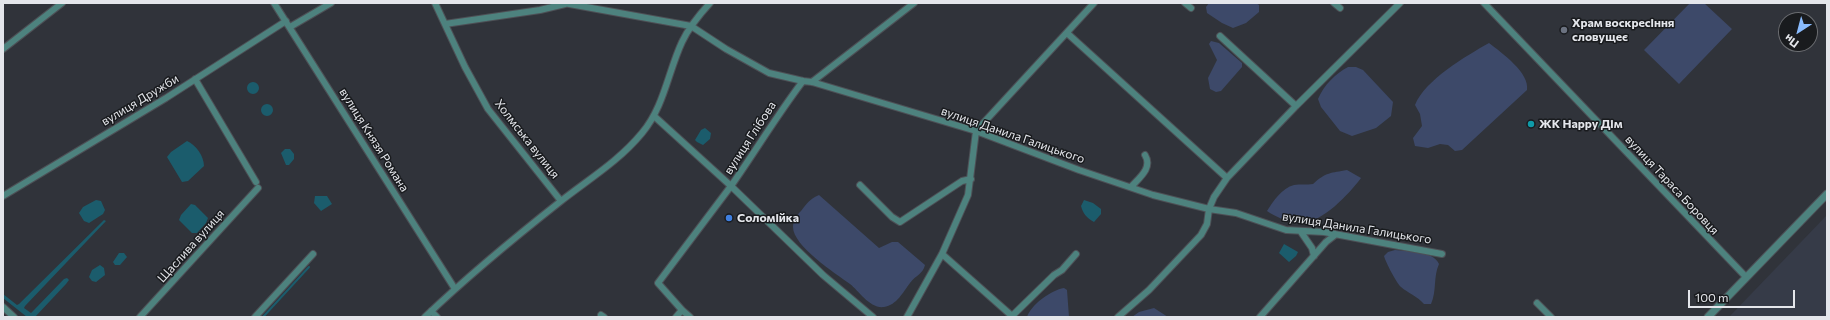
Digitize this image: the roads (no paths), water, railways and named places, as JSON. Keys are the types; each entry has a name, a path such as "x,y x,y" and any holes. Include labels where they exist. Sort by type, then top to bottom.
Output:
{"street":[{"path":"3,49 62,3"},
{"name":"вулиця Князя Романа","path":"274,3 455,289"},
{"name":"вулиця Дружби","path":"3,196 288,24 331,3"},
{"name":"Холмська вулиця","path":"435,3 465,67 488,109 561,201"},
{"path":"425,317 455,289 561,201 609,166 629,148 654,116 681,43 690,26 710,3"},
{"path":"812,82 914,3"},
{"path":"907,317 942,254 968,195 976,131 1094,3"},
{"path":"1185,3 1191,8"},
{"path":"1334,3 1340,8"},
{"path":"1118,317 1149,290 1201,235 1207,224 1209,209 1214,197 1228,178 1296,106 1400,3"},
{"name":"вулиця Тараса Боровця","path":"1484,3 1746,277"},
{"path":"445,24 540,10 564,4"},
{"name":"вулиця Данила Галицького","path":"564,4 690,26 726,49 769,73 812,82 976,131 1079,170 1131,187 1209,209 1236,213 1286,230 1301,232 1324,232 1442,254"},
{"path":"1067,33 1228,178"},
{"path":"1220,36 1296,106"},
{"name":"Щаслива вулиця","path":"140,317 257,185 196,79"},
{"name":"вулиця Глібова","path":"803,81 786,103 760,145 731,186 823,275 873,317"},
{"path":"654,116 731,186 658,283 690,317"},
{"path":"1131,187 1148,167 1148,161 1144,155"},
{"path":"860,185 892,217 900,222 962,181 971,178"},
{"path":"1708,317 1827,194"},
{"path":"1301,232 1312,248 1314,256"},
{"path":"1260,317 1326,242 1335,235"},
{"path":"255,317 313,254"},
{"path":"942,254 1012,316 1054,275 1062,270 1076,254"},
{"path":"1537,303 1551,317"},
{"path":"3,307 14,317"},
{"path":"676,317 682,310"},
{"path":"431,311 437,317"}],"waterway":[{"path":"263,317 309,267"}],"place":[{"name":"Храм воскресіння словущеє","path":"1564,30"},
{"name":"ЖК Happy Дім","path":"1531,124"},
{"name":"Соломійка","path":"729,218"}]}
